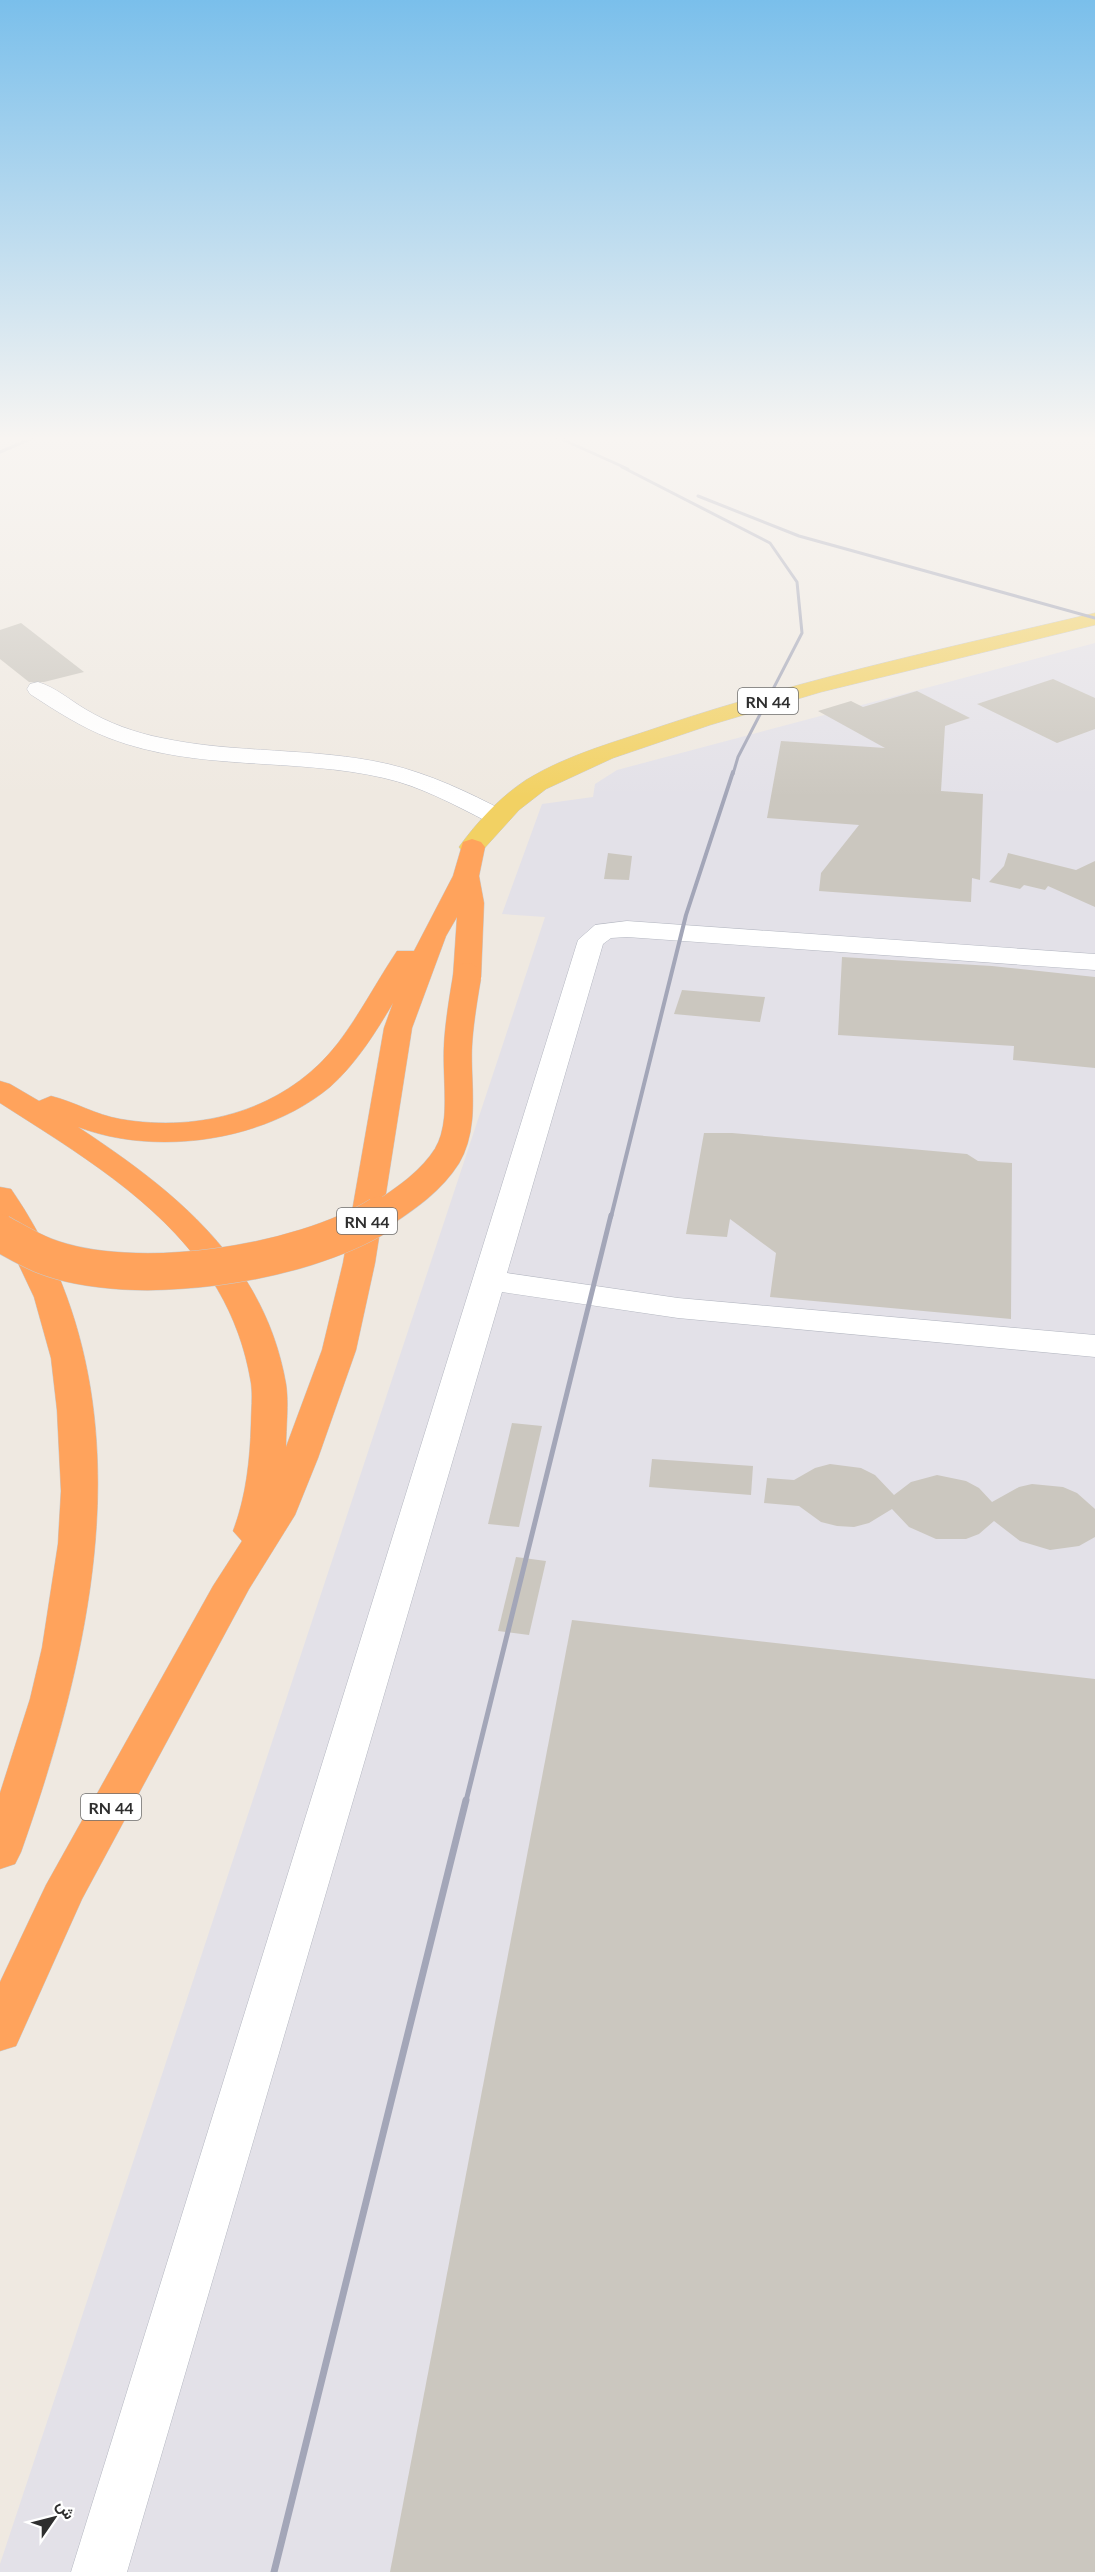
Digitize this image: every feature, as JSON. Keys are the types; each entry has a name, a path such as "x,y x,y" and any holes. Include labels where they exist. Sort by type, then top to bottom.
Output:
{"highway":[{"path":"0,1233 44,1256 80,1266 130,1272 216,1268 266,1259 321,1244 376,1221 432,1177 447,1155 454,1139 458,1108 457,1046 466,978 471,897 469,861"},
{"path":"0,1081 94,1122 143,1131 193,1131 242,1121 291,1102 320,1081 342,1057 469,861"},
{"name":"RN 44","path":"0,2032 61,1897 232,1586 277,1515 339,1350 359,1263 398,1028 433,936 469,861"},
{"path":"0,1090 126,1172 175,1212 212,1253 243,1297 260,1337 270,1391 269,1436 260,1511 232,1586"},
{"path":"0,1196 46,1284 62,1334 75,1400 80,1475 78,1545 70,1620 49,1709 0,1852"}],"main road":[{"name":"RN 44","path":"469,861 497,817 524,793 557,773 688,724 869,674 1095,619"}],"lane":[{"path":"38,689 96,726 155,746 206,754 304,759 372,768 434,786 497,817"},
{"path":"99,2572 591,940 596,934 616,929 681,931 1095,962"},
{"path":"489,1280 678,1308 1095,1346"}],"shaded area":[{"path":"1095,643 1095,2572 0,2572 0,2564 545,917 502,914 542,804 593,797 595,784 617,770"}],"building":[{"path":"21,623 84,672 44,682 29,682 0,659 0,630"},
{"path":"1053,679 1095,698 1095,729 1057,743 977,704"},
{"path":"917,691 970,718 945,726 941,791 983,794 980,880 972,878 971,902 819,891 821,873 859,825 767,818 781,741 885,748 818,711 851,701 863,707"},
{"path":"608,853 632,856 629,880 604,879"},
{"path":"1008,853 1076,870 1095,861 1095,907 1048,886 1045,890 1024,885 1020,889 989,882 1004,866"},
{"path":"842,957 992,966 1095,977 1095,1068 1013,1060 1014,1046 838,1035"},
{"path":"682,990 765,997 760,1022 674,1014"},
{"path":"704,1133 732,1133 967,1154 978,1161 1012,1163 1011,1319 770,1297 776,1253 730,1219 727,1237 686,1234"},
{"path":"512,1423 542,1426 519,1527 488,1524"},
{"path":"652,1459 753,1466 751,1495 649,1487"},
{"path":"830,1464 861,1468 875,1475 894,1495 911,1482 937,1475 966,1481 979,1488 992,1502 1019,1487 1032,1484 1063,1487 1077,1493 1095,1509 1095,1537 1079,1546 1050,1550 1020,1541 994,1521 979,1534 966,1539 936,1539 909,1527 892,1509 869,1523 854,1527 821,1522 799,1506 764,1503 767,1478 794,1480 815,1468"},
{"path":"516,1557 546,1561 529,1635 498,1631"},
{"path":"572,1620 1095,1679 1095,2572 390,2572"}],"railway":[{"path":"733,774 738,757 802,633 797,582 780,557"},
{"path":"875,557 1095,618"},
{"path":"611,1217 686,915 733,772"},
{"path":"466,1801 611,1215"},
{"path":"274,2572 466,1800"}]}
